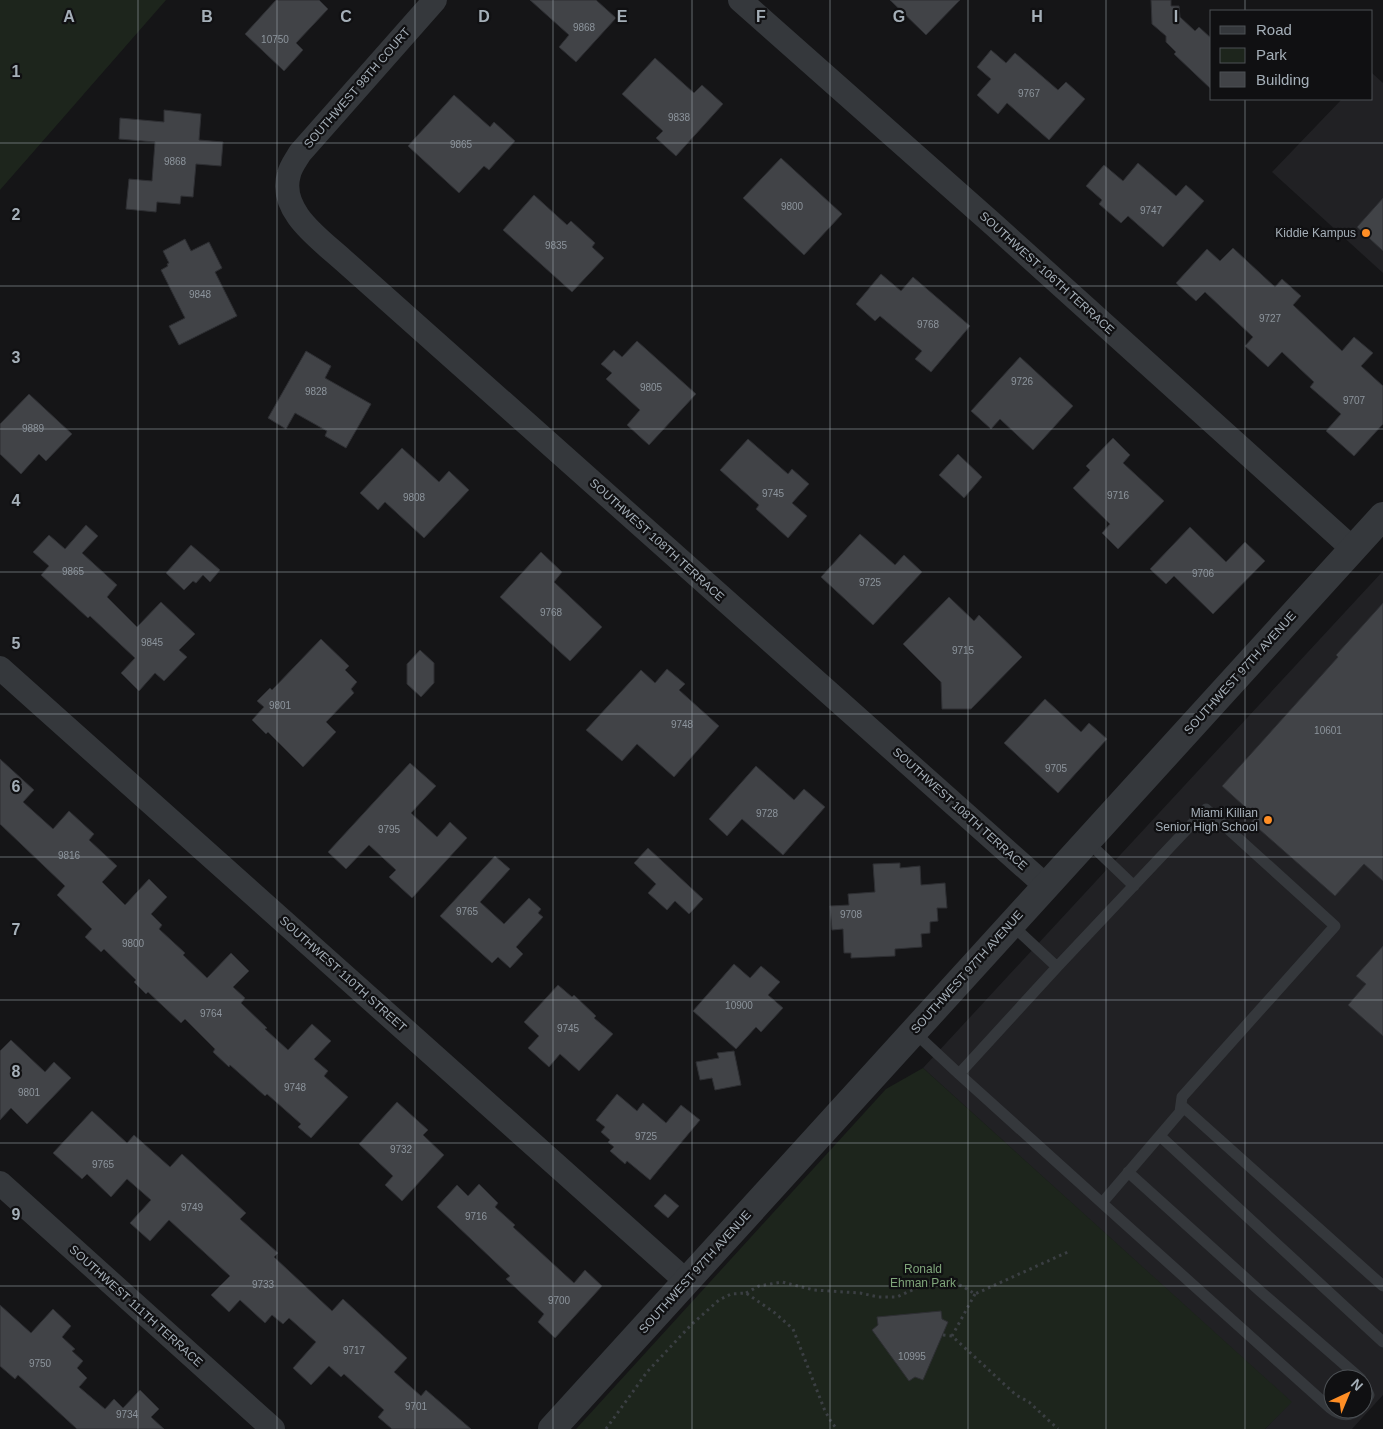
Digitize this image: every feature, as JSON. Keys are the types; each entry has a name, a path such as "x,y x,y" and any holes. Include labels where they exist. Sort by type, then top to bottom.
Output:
{"street":[{"name":"SOUTHWEST 98TH COURT","path":"287,181 292,167 309,141 435,0"},
{"name":"SOUTHWEST 106TH TERRACE","path":"740,0 1353,549"},
{"name":"SOUTHWEST 108TH TERRACE","path":"287,181 288,196 292,207 309,230 1046,886"},
{"name":"SOUTHWEST 97TH AVENUE","path":"552,1429 1383,516"},
{"name":"SOUTHWEST 110TH STREET","path":"0,668 686,1281"},
{"name":"SOUTHWEST 111TH TERRACE","path":"0,1183 273,1429"}],"lane":[{"path":"959,1074 1057,966 1206,809 1335,926 1182,1097 1180,1112 1102,1203"},
{"path":"1087,841 1134,886"},
{"path":"1011,924 1057,966"},
{"path":"913,1031 1323,1401"},
{"path":"1181,1105 1383,1286"},
{"path":"1160,1136 1383,1342"},
{"path":"1128,1172 1349,1369"}],"path":[{"path":"952,1336 975,1294 1070,1252"},
{"path":"606,1429 646,1372 691,1325 719,1300 731,1294 746,1293 759,1286 782,1282 814,1290 878,1297 897,1297 932,1281 948,1281 962,1286 975,1294"},
{"path":"746,1293 775,1313 793,1329 825,1411 837,1429"},
{"path":"943,1334 952,1336 1016,1395 1029,1402 1058,1429"}],"shaded area":[{"path":"1373,74 1383,83 1383,273 1272,172 1341,100 1373,100"},
{"name":"Miami Killian Senior High School","path":"1383,571 1383,1395 1373,1406 1373,1369 1323,1369 1323,1419 1361,1419 1352,1429 1265,1429 1291,1402 923,1068"}],"green space":[{"path":"0,0 166,0 0,190"},
{"name":"Ronald Ehman Park","path":"923,1068 1292,1402 1265,1429 576,1429 886,1089"}],"building":[{"path":"276,0 319,0 328,9 296,43 303,50 284,71 245,34"},
{"path":"530,0 596,0 616,18 576,62 559,47 569,35"},
{"path":"890,0 960,0 926,35"},
{"path":"1151,0 1171,0 1171,6 1179,6 1180,17 1195,31 1199,27 1210,37 1210,88 1174,54 1176,52 1166,42 1166,36 1152,24"},
{"path":"991,50 1006,63 1015,53 1058,90 1066,82 1085,99 1049,140 1007,103 998,114 977,95 991,79 977,67"},
{"path":"655,58 694,93 702,85 723,104 676,156 656,138 663,131 622,94"},
{"path":"454,95 490,127 494,122 515,141 489,170 484,166 459,193 408,146"},
{"path":"164,110 201,114 199,140 223,142 221,166 196,164 193,197 181,196 180,204 157,202 156,212 126,209 129,179 152,181 155,142 119,139 120,118 164,122"},
{"path":"781,158 842,214 804,255 743,198"},
{"path":"1138,163 1176,196 1186,185 1204,201 1163,247 1128,216 1121,223 1099,204 1102,200 1086,186 1104,165 1123,181"},
{"path":"534,195 567,225 571,221 595,243 592,247 604,258 572,292 503,230"},
{"path":"1383,198 1383,251 1357,227"},
{"path":"185,239 191,251 209,242 222,268 215,272 237,316 179,345 169,326 185,318 161,270 168,266 167,264 169,263 163,251"},
{"path":"1233,248 1275,287 1282,279 1301,296 1293,305 1342,351 1354,337 1373,353 1361,366 1383,386 1383,424 1354,456 1326,431 1341,414 1310,387 1314,382 1282,352 1268,367 1245,346 1253,337 1205,292 1196,301 1176,283 1207,249 1220,261"},
{"path":"881,274 901,291 913,277 970,326 931,372 915,359 922,351 880,316 875,321 856,304"},
{"path":"637,341 696,394 649,445 627,425 640,410 606,379 612,373 601,364 614,350 622,357"},
{"path":"306,351 331,366 325,378 371,404 346,448 325,436 327,431 295,413 286,429 268,418"},
{"path":"1020,357 1073,406 1033,450 1000,419 991,429 971,411"},
{"path":"29,394 72,434 46,461 39,454 21,474 0,454 0,424"},
{"path":"1113,438 1130,455 1123,463 1164,501 1118,549 1102,533 1110,524 1073,488 1090,470 1086,466"},
{"path":"748,439 788,474 792,469 809,484 792,503 807,516 788,538 756,509 759,505 720,470"},
{"path":"402,448 439,482 449,471 469,490 424,538 385,502 378,510 360,493"},
{"path":"958,454 982,477 964,498 939,475"},
{"path":"86,525 98,536 82,553 117,585 107,597 137,627 161,602 195,634 179,650 187,657 164,681 155,673 139,691 121,673 135,658 90,616 88,618 41,575 49,566 33,552 49,535 65,549"},
{"path":"1190,527 1226,562 1245,542 1265,561 1213,614 1174,576 1166,584 1150,569"},
{"path":"860,534 895,565 904,555 922,572 873,625 821,577"},
{"path":"191,545 220,570 210,582 203,575 196,583 193,581 184,590 166,573"},
{"path":"541,552 562,572 554,582 602,627 570,661 500,597"},
{"path":"949,597 974,621 979,615 1022,657 971,709 942,709 941,682 903,644"},
{"path":"1383,603 1383,881 1364,864 1335,896 1251,822 1256,817 1222,786 1338,657 1336,655"},
{"path":"321,639 349,666 345,670 357,682 351,689 354,693 326,722 336,732 303,767 268,732 266,734 252,720 264,707 257,701 270,688 272,690"},
{"path":"420,650 434,663 434,683 421,697 407,684 407,664"},
{"path":"667,669 685,684 679,690 719,726 674,777 637,744 622,761 586,730 641,670 655,683"},
{"path":"1045,699 1081,732 1089,723 1107,739 1058,793 1004,743"},
{"path":"0,759 34,790 23,802 53,829 69,811 94,834 89,840 117,866 102,882 125,905 149,879 167,897 151,914 162,925 159,929 185,953 183,955 207,978 231,953 249,971 233,987 245,998 241,1003 288,1050 312,1024 331,1041 314,1059 328,1071 324,1076 348,1097 311,1138 298,1127 301,1124 267,1094 265,1096 213,1052 215,1049 185,1019 181,1023 148,992 146,994 134,982 136,980 104,949 101,952 85,937 92,929 57,895 65,886 0,824"},
{"path":"410,763 436,786 411,813 437,837 450,822 467,838 412,898 389,877 396,870 369,845 346,869 328,852"},
{"path":"756,766 794,800 804,789 825,807 783,855 742,819 727,836 709,819"},
{"path":"648,848 703,899 689,914 675,901 667,910 648,893 656,884 634,863"},
{"path":"495,856 510,869 480,902 504,924 529,898 541,909 538,913 543,917 516,947 523,954 510,968 498,957 492,963 440,916"},
{"path":"900,863 900,868 920,866 921,885 945,883 947,908 937,908 938,921 930,922 930,933 921,934 922,947 895,949 895,956 851,958 851,953 844,953 843,929 832,930 830,906 849,905 848,894 875,892 873,864"},
{"path":"1383,946 1383,1036 1348,1005 1366,984 1356,976"},
{"path":"734,964 750,978 761,966 780,982 768,995 783,1008 761,1032 756,1027 736,1049 693,1011"},
{"path":"558,985 572,997 574,995 596,1016 594,1018 613,1034 579,1071 560,1054 549,1067 528,1048 539,1036 524,1022"},
{"path":"11,1040 45,1072 54,1062 71,1078 27,1124 11,1108 0,1120 0,1051"},
{"path":"734,1051 741,1085 715,1090 712,1078 700,1080 696,1062 719,1058 717,1053"},
{"path":"617,1094 637,1111 643,1103 666,1123 681,1105 700,1120 650,1180 627,1161 625,1164 610,1151 614,1147 608,1142 610,1140 601,1132 605,1127 596,1120"},
{"path":"397,1102 428,1130 423,1135 444,1155 402,1201 385,1185 393,1176 359,1144"},
{"path":"92,1111 127,1143 134,1135 170,1167 182,1154 246,1213 240,1219 278,1253 274,1257 332,1311 343,1299 407,1358 394,1372 421,1396 426,1390 471,1429 392,1429 378,1417 384,1410 344,1374 341,1377 329,1366 311,1385 293,1368 316,1342 289,1318 283,1324 272,1315 265,1323 240,1300 229,1312 211,1295 230,1276 169,1220 150,1241 130,1223 151,1200 127,1179 111,1197 87,1174 82,1179 53,1153"},
{"path":"479,1184 498,1203 495,1207 515,1225 513,1227 574,1283 585,1270 602,1286 555,1338 538,1322 544,1314 506,1279 510,1276 437,1207 457,1185 468,1196"},
{"path":"665,1194 679,1206 668,1218 654,1206"},
{"path":"0,1305 31,1333 53,1309 71,1326 62,1337 75,1349 72,1351 83,1361 77,1368 87,1378 79,1387 105,1409 114,1399 123,1408 140,1390 159,1409 151,1417 164,1429 77,1429 18,1375 15,1379 0,1366"},
{"path":"941,1311 942,1319 948,1322 923,1380 915,1377 909,1381 872,1330 878,1325 877,1317"}],"place":[{"name":"Kiddie Kampus","path":"1366,233"},
{"name":"Miami Killian Senior High School","path":"1268,820"}]}
